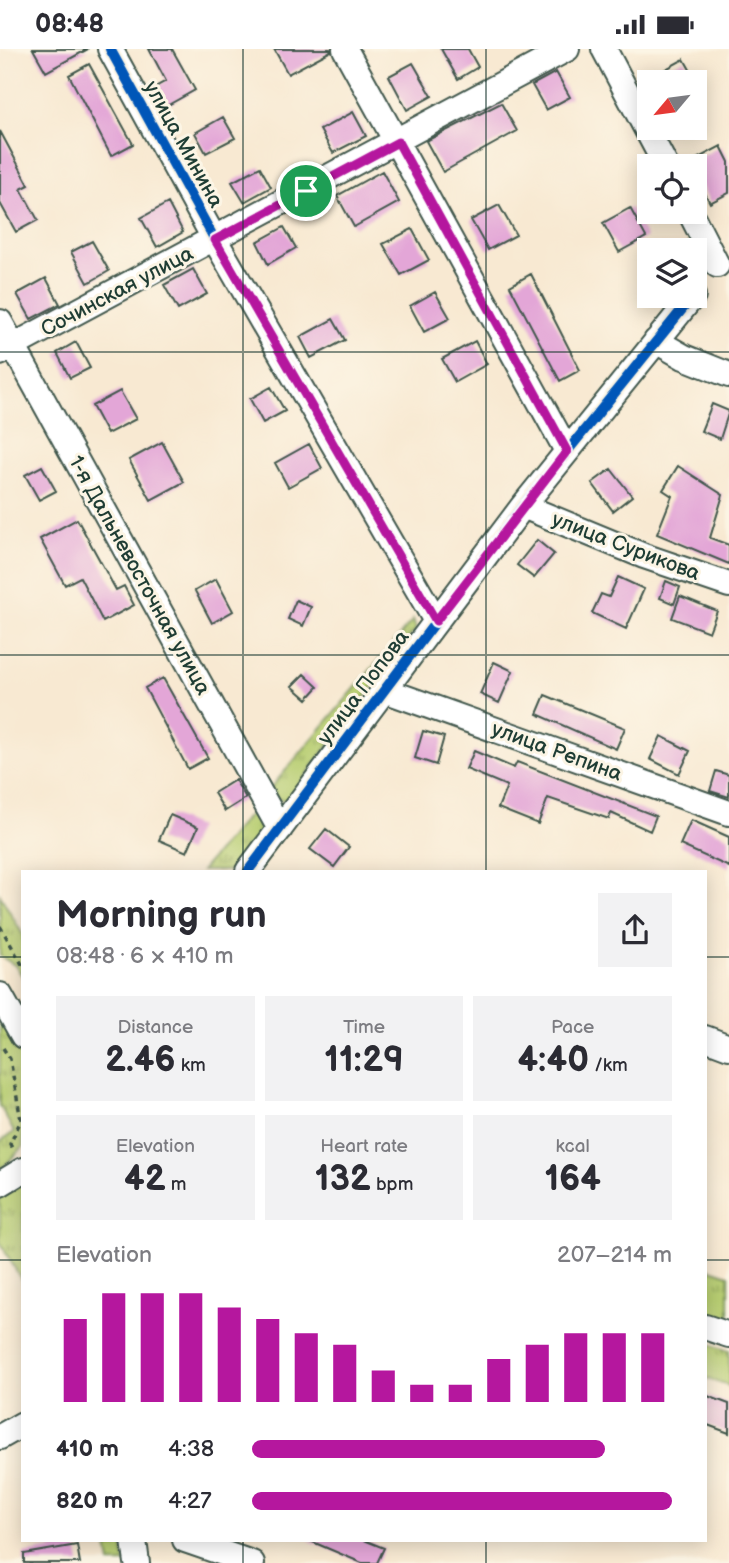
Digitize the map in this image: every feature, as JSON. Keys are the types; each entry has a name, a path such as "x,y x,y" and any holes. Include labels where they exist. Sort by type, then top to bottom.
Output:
{"street":[{"name":"улица Минина","path":"110,49 215,240 436,621"},
{"path":"345,49 567,451"},
{"name":"Сочинская улица","path":"6,349 215,240 567,49"},
{"path":"604,49 660,154"},
{"path":"699,224 723,258"},
{"name":"улица Попова","path":"707,278 723,258"},
{"name":"улица Попова","path":"253,870 280,829 523,506 683,308"},
{"name":"1-я Дальневосточная улица","path":"0,322 6,349 280,829"},
{"path":"656,341 684,357 729,375"},
{"name":"улица Сурикова","path":"523,506 644,556 729,585"},
{"name":"улица Репина","path":"384,690 729,813"},
{"path":"0,995 21,1032"},
{"path":"707,1039 729,1047"},
{"path":"0,1184 19,1161"},
{"path":"707,1329 729,1335"},
{"path":"0,1437 21,1425"},
{"path":"134,1542 137,1563"},
{"path":"191,1542 252,1563"}],"path":[{"path":"0,926 21,963"},
{"path":"0,1044 10,1059 21,1120 10,1144 19,1161"}],"green space":[{"path":"413,620 416,629 287,801 277,799 269,790"},
{"path":"253,810 265,828 263,838 236,870 202,870"},
{"path":"0,895 21,932 21,974 16,966 0,956"},
{"path":"0,1017 21,1054 21,1149 0,1170 0,1142 14,1132 0,1106"},
{"path":"21,1185 21,1279 0,1242 0,1197"},
{"path":"707,1268 729,1275 729,1319 707,1312"},
{"path":"707,1344 729,1351 729,1386 707,1379"},
{"path":"106,1542 122,1542 125,1563 110,1563"}],"building":[{"path":"33,49 88,49 46,72"},
{"path":"149,49 172,49 195,90 161,109 150,90 166,81"},
{"path":"274,49 330,49 331,51 288,74"},
{"path":"441,49 468,49 478,67 458,79"},
{"path":"684,59 690,70 664,70"},
{"path":"413,63 432,96 407,110 389,76"},
{"path":"89,64 133,144 111,156 69,75"},
{"path":"556,72 570,97 546,110 532,85"},
{"path":"501,103 517,131 443,172 426,141"},
{"path":"353,112 366,136 333,153 320,130"},
{"path":"223,117 235,138 206,153 195,133"},
{"path":"0,131 29,185 21,189 38,220 16,232 0,203"},
{"path":"721,146 729,162 729,193 710,203 707,197 706,154"},
{"path":"260,167 271,187 244,202 232,182"},
{"path":"382,171 399,202 354,227 337,196"},
{"path":"168,203 183,232 157,247 141,218"},
{"path":"499,205 516,235 488,250 471,220"},
{"path":"630,208 646,237 637,238 637,242 619,252 603,223"},
{"path":"284,227 296,248 268,264 257,242"},
{"path":"412,229 429,260 401,275 383,244"},
{"path":"92,241 109,271 88,283 71,252"},
{"path":"193,269 207,294 178,310 164,285"},
{"path":"531,274 580,370 560,381 510,286"},
{"path":"46,278 60,304 31,319 17,294"},
{"path":"435,292 450,318 424,332 410,306"},
{"path":"333,319 345,340 311,358 300,337"},
{"path":"475,341 487,364 455,382 442,359"},
{"path":"76,342 90,368 70,378 57,353"},
{"path":"271,387 285,411 263,423 250,399"},
{"path":"120,391 136,419 107,434 92,406"},
{"path":"712,404 729,411 720,439 701,431"},
{"path":"162,442 184,482 151,500 129,460"},
{"path":"309,444 322,468 288,487 275,463"},
{"path":"42,466 56,491 39,500 25,475"},
{"path":"678,466 723,495 710,538 729,545 729,564 657,534 672,496 663,490"},
{"path":"611,469 632,496 613,511 592,483"},
{"path":"77,519 116,590 124,586 134,605 103,622 80,577 65,585 40,539"},
{"path":"537,540 554,554 534,578 517,565"},
{"path":"618,577 644,589 626,629 592,613 601,594 609,597"},
{"path":"216,579 233,611 212,623 195,591"},
{"path":"666,581 680,587 674,604 660,598"},
{"path":"680,596 717,611 709,632 672,618"},
{"path":"296,600 311,607 303,626 288,619"},
{"path":"494,662 513,671 499,703 480,694"},
{"path":"304,674 318,687 307,699 292,686"},
{"path":"163,678 208,758 188,769 145,688"},
{"path":"545,695 625,728 616,749 537,714"},
{"path":"423,731 444,737 436,765 415,758"},
{"path":"661,736 690,751 679,774 650,759"},
{"path":"474,751 514,768 517,762 656,816 650,831 611,813 609,819 548,798 538,824 498,808 507,786 466,769"},
{"path":"716,771 729,775 729,797 710,791"},
{"path":"235,780 246,798 225,811 214,793"},
{"path":"170,815 198,827 187,852 159,840"},
{"path":"691,820 729,837 729,867 680,845"},
{"path":"326,829 349,847 334,867 310,849"},
{"path":"707,1396 729,1404 729,1433 707,1425"},
{"path":"313,1542 369,1542 384,1548 377,1563 362,1563"},
{"path":"77,1545 80,1563 24,1563 24,1554"}],"cycle path":[{"path":"110,49 215,240 436,621"},
{"path":"249,870 523,506 683,308"}],"route":[{"path":"398,142 567,451 436,621 215,240 306,191 398,142"}]}
